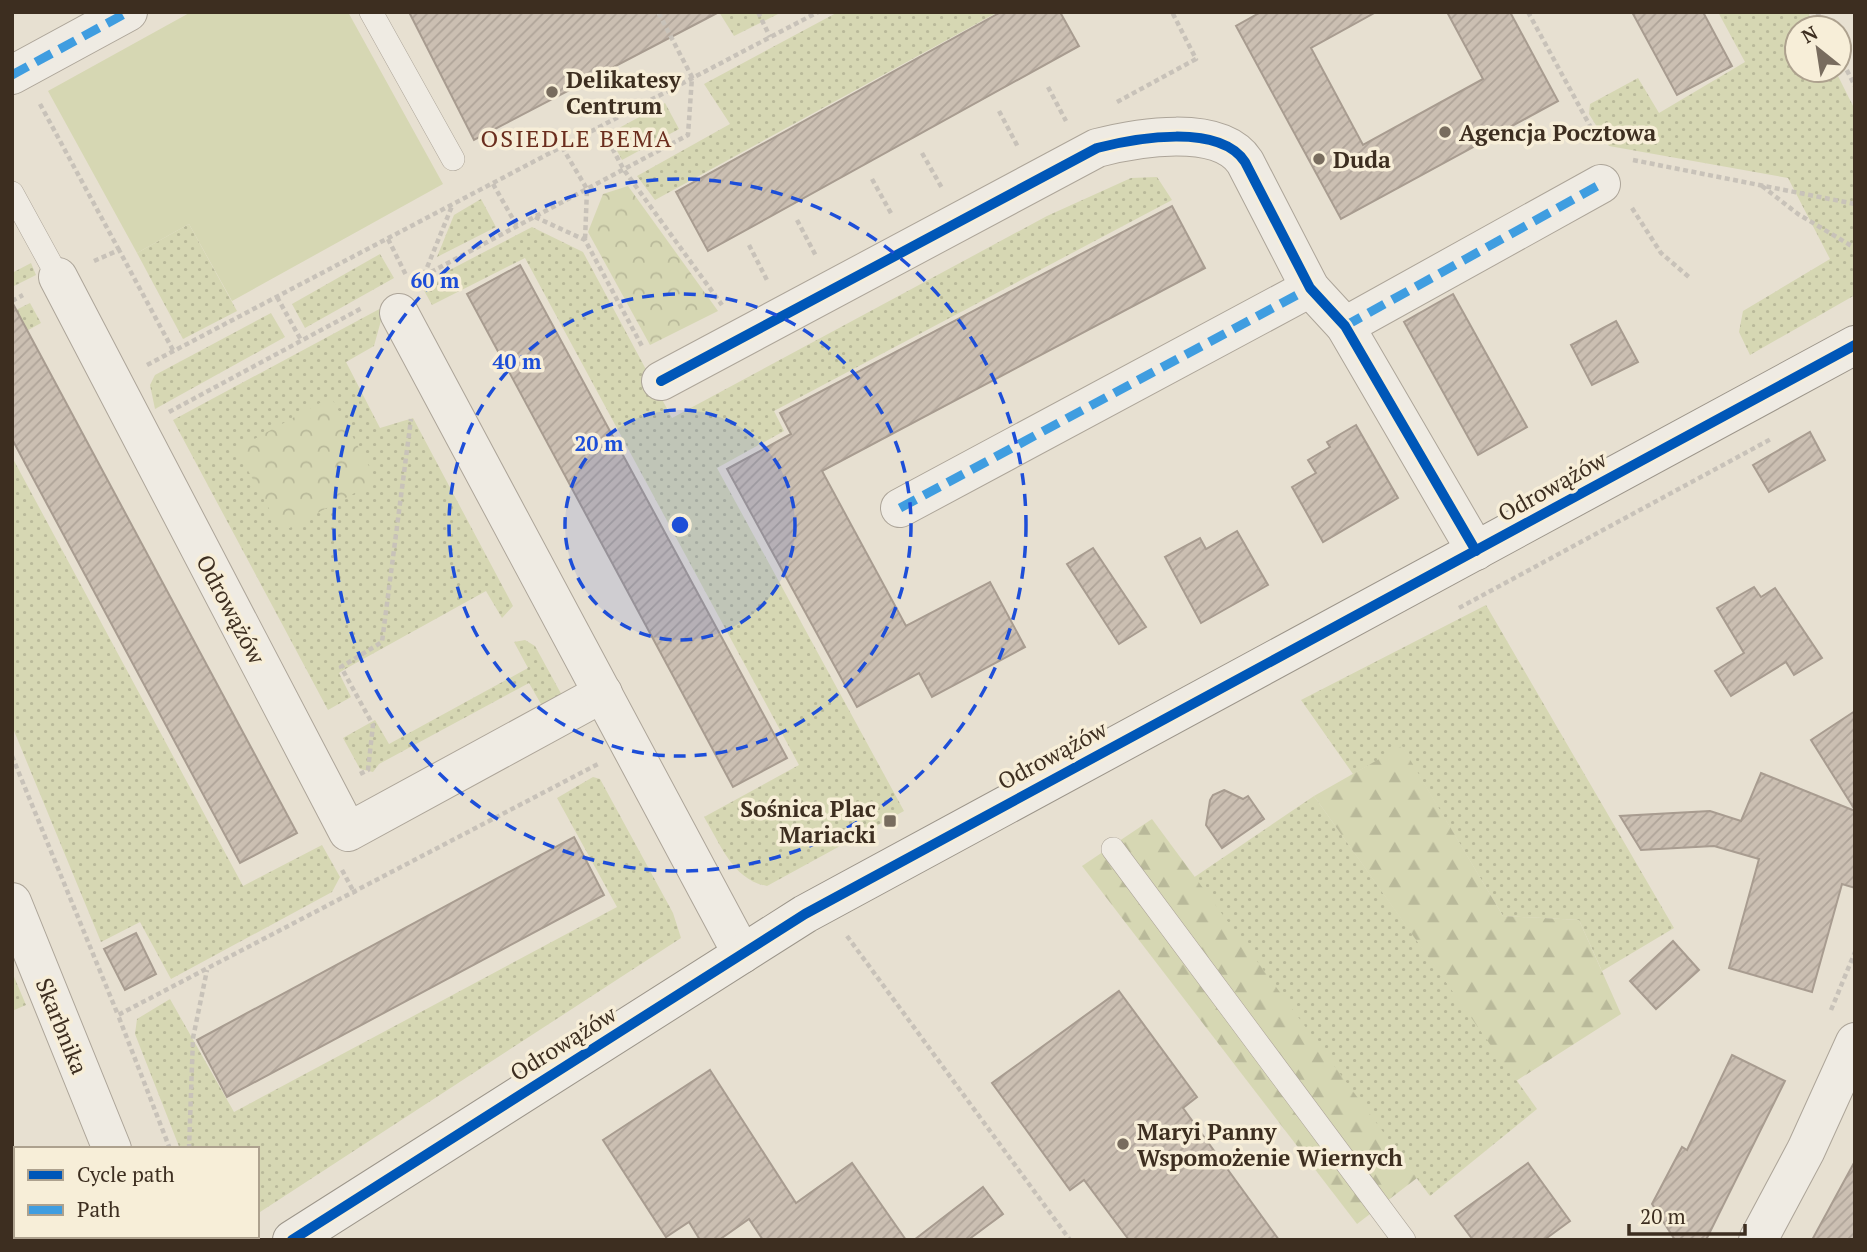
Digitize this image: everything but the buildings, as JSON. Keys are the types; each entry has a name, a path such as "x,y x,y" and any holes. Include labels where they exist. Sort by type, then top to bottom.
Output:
{"street":[{"path":"20,74 128,12"},
{"path":"661,381 1097,148 1133,138 1207,139 1223,142 1237,151 1310,288 1345,326 1476,551"},
{"path":"1345,326 1611,179"},
{"name":"Odrowążów","path":"58,277 348,832 603,692"},
{"path":"900,508 1310,288"},
{"path":"386,307 420,352 742,954"},
{"name":"Odrowążów","path":"292,1240 805,914 1855,345"},
{"name":"Skarbnika","path":"12,902 111,1147"},
{"path":"1758,1240 1841,1111 1855,1042"}],"lane":[{"path":"371,12 453,159"},
{"path":"12,193 58,277"},
{"path":"1113,849 1404,1240"}],"path":[{"path":"388,239 410,283 688,135 692,77 658,12"},
{"path":"758,12 770,37"},
{"path":"112,383 818,12"},
{"path":"1116,103 1196,59 1173,12"},
{"path":"1528,12 1611,179 1661,253 1690,278"},
{"path":"20,74 119,250"},
{"path":"1048,87 1070,128"},
{"path":"999,111 1021,154"},
{"path":"600,126 624,170 727,313"},
{"path":"562,147 587,189 585,240 661,381"},
{"path":"922,153 945,195"},
{"path":"1632,159 1855,204"},
{"path":"872,179 896,222"},
{"path":"493,184 517,226"},
{"path":"1761,185 1798,214 1855,248"},
{"path":"424,276 453,205"},
{"path":"534,217 585,240"},
{"path":"797,220 820,263"},
{"path":"749,245 772,289"},
{"path":"277,297 301,340"},
{"path":"137,429 301,340 386,307"},
{"path":"327,794 368,770 373,725 341,667 382,642 420,352"},
{"path":"12,756 169,1147"},
{"path":"118,1016 355,894 598,764 608,768"},
{"path":"337,860 355,894"},
{"path":"805,914 824,947 846,934 1070,1240"},
{"path":"1834,1003 1855,952"},
{"path":"189,1147 193,1038 207,970"}],"green space":[{"path":"191,12 348,12 443,184 232,301 189,224 137,253 48,91"},
{"path":"719,12 782,12 734,36"},
{"path":"838,12 998,12 655,200 637,176 730,124 704,84"},
{"path":"1718,12 1808,12 1809,14 1783,14 1783,84 1842,84 1855,110 1855,295 1750,355 1739,332 1743,311 1830,259 1788,178 1609,146 1589,114 1590,104 1638,78 1659,113 1745,62"},
{"path":"665,103 679,129 622,160 608,134"},
{"path":"1157,177 1172,200 774,411 784,431 717,468 904,811 767,886 745,877 722,850 704,817 799,765 525,258 432,305 421,285 532,227 583,252 672,418 1047,216 1131,178"},
{"path":"628,186 718,311 650,345 588,232 603,194"},
{"path":"481,199 496,227 437,257 454,215"},
{"path":"189,224 237,311 183,339 137,253"},
{"path":"380,254 394,278 305,328 292,304"},
{"path":"31,263 36,275 12,287 12,273"},
{"path":"30,303 41,323 12,339 12,312"},
{"path":"385,306 374,346 346,362 380,428 413,418 513,606 502,618 486,591 347,668 339,673 351,697 328,710 173,420"},
{"path":"271,313 285,337 155,409 150,385 155,375"},
{"path":"331,397 377,481 282,532 236,449"},
{"path":"12,457 243,886 322,845 340,877 332,892 171,979 140,922 101,942 12,726"},
{"path":"1486,605 1674,928 1602,971 1579,920 1503,916 1402,747 1353,774 1301,700"},
{"path":"525,640 535,646 564,699 545,711 529,683 379,764 373,772 360,769 343,738 375,720 389,744 528,668 514,642"},
{"path":"1402,746 1503,916 1579,920 1621,1014 1516,1081 1314,796"},
{"path":"593,777 600,779 673,913 681,938 259,1213 259,1147 179,1147 135,1034 137,1019 170,999 234,1112 617,907 557,798"},
{"path":"1314,796 1537,1109 1430,1196 1193,878"},
{"path":"1152,819 1417,1178 1357,1224 1082,866"},
{"path":"12,972 26,1005 12,1011"}],"marked path":[{"path":"12,75 128,12"},
{"path":"1345,326 1601,184"},
{"path":"900,508 1310,288"}],"cycle path":[{"path":"661,381 1097,148 1133,140 1197,138 1216,142 1233,150 1245,162 1310,288 1345,326 1476,551"},
{"path":"292,1240 805,914 1855,345"}],"place":[{"name":"Delikatesy Centrum","path":"552,92"},
{"name":"Agencja Pocztowa","path":"1445,132"},
{"name":"Duda","path":"1319,159"},
{"name":"Sośnica Plac Mariacki","path":"890,821"},
{"name":"Maryi Panny Wspomożenie Wiernych","path":"1123,1144"}],"district":[{"name":"OSIEDLE BEMA","path":"577,138"}]}
